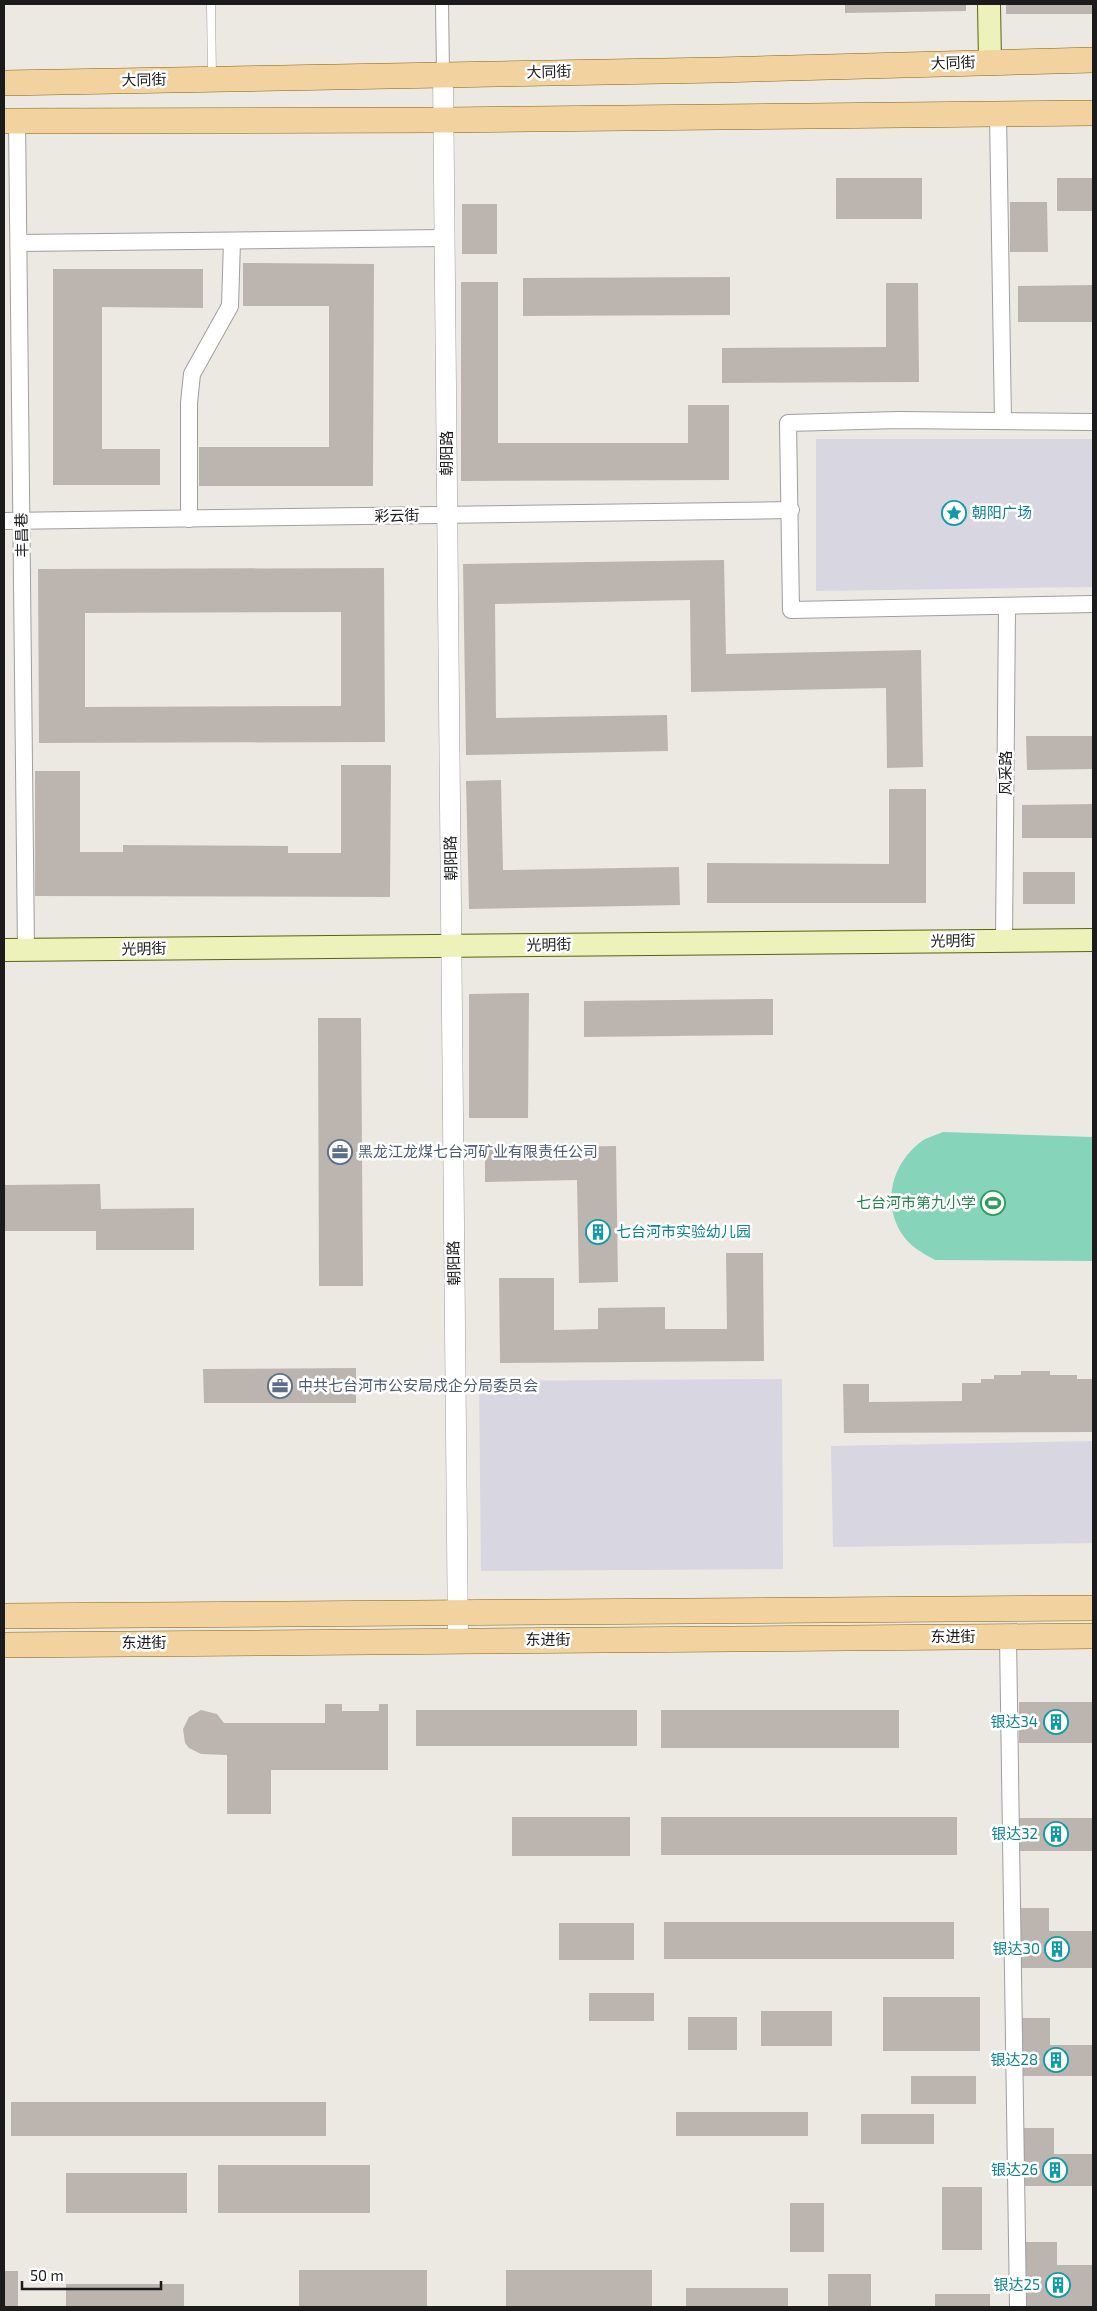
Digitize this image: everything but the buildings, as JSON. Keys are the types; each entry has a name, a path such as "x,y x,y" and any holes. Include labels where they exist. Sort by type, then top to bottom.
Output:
{"main road":[{"path":"989,4 990,61"},
{"name":"大同街","path":"4,83 718,70 990,61 1093,60"},
{"path":"10,121 444,120 1093,113"},
{"name":"光明街","path":"4,950 1093,940"},
{"name":"东进街","path":"4,1616 1093,1608"},
{"name":"东进街","path":"4,1645 1093,1636"}],"street":[{"path":"442,4 443,74"},
{"name":"朝阳路","path":"443,74 458,1641"},
{"path":"998,114 1003,421"},
{"name":"丰昌巷","path":"10,121 19,243 26,950"},
{"path":"19,243 445,238"},
{"path":"188,519 188,403 192,374 230,306 232,241"},
{"path":"1093,422 788,423 791,510 791,610 1093,604"},
{"name":"彩云街","path":"4,521 791,510"},
{"name":"风采路","path":"1004,940 1007,606"},
{"path":"1008,1637 1018,2307"}],"lane":[{"path":"211,4 212,79"}],"green space":[{"name":"七台河市第九小学","path":"943,1132 1093,1137 1093,1261 935,1260 913,1246 902,1234 896,1222 891,1196 893,1183 897,1171 912,1150 922,1141"}],"shaded area":[{"name":"朝阳广场","path":"816,439 1093,439 1093,587 816,591"},
{"path":"782,1379 783,1569 481,1571 479,1381"},
{"path":"1093,1441 1093,1543 833,1547 831,1446"}],"place":[{"name":"朝阳广场","path":"954,513"},
{"name":"黑龙江龙煤七台河矿业有限责任公司","path":"340,1152"},
{"name":"七台河市第九小学","path":"993,1203"},
{"name":"七台河市实验幼儿园","path":"598,1232"},
{"name":"中共七台河市公安局戍企分局委员会","path":"280,1386"},
{"name":"银达34","path":"1056,1722"},
{"name":"银达32","path":"1056,1834"},
{"name":"银达30","path":"1057,1949"},
{"name":"银达28","path":"1056,2060"},
{"name":"银达26","path":"1055,2170"},
{"name":"银达25","path":"1058,2285"}]}
